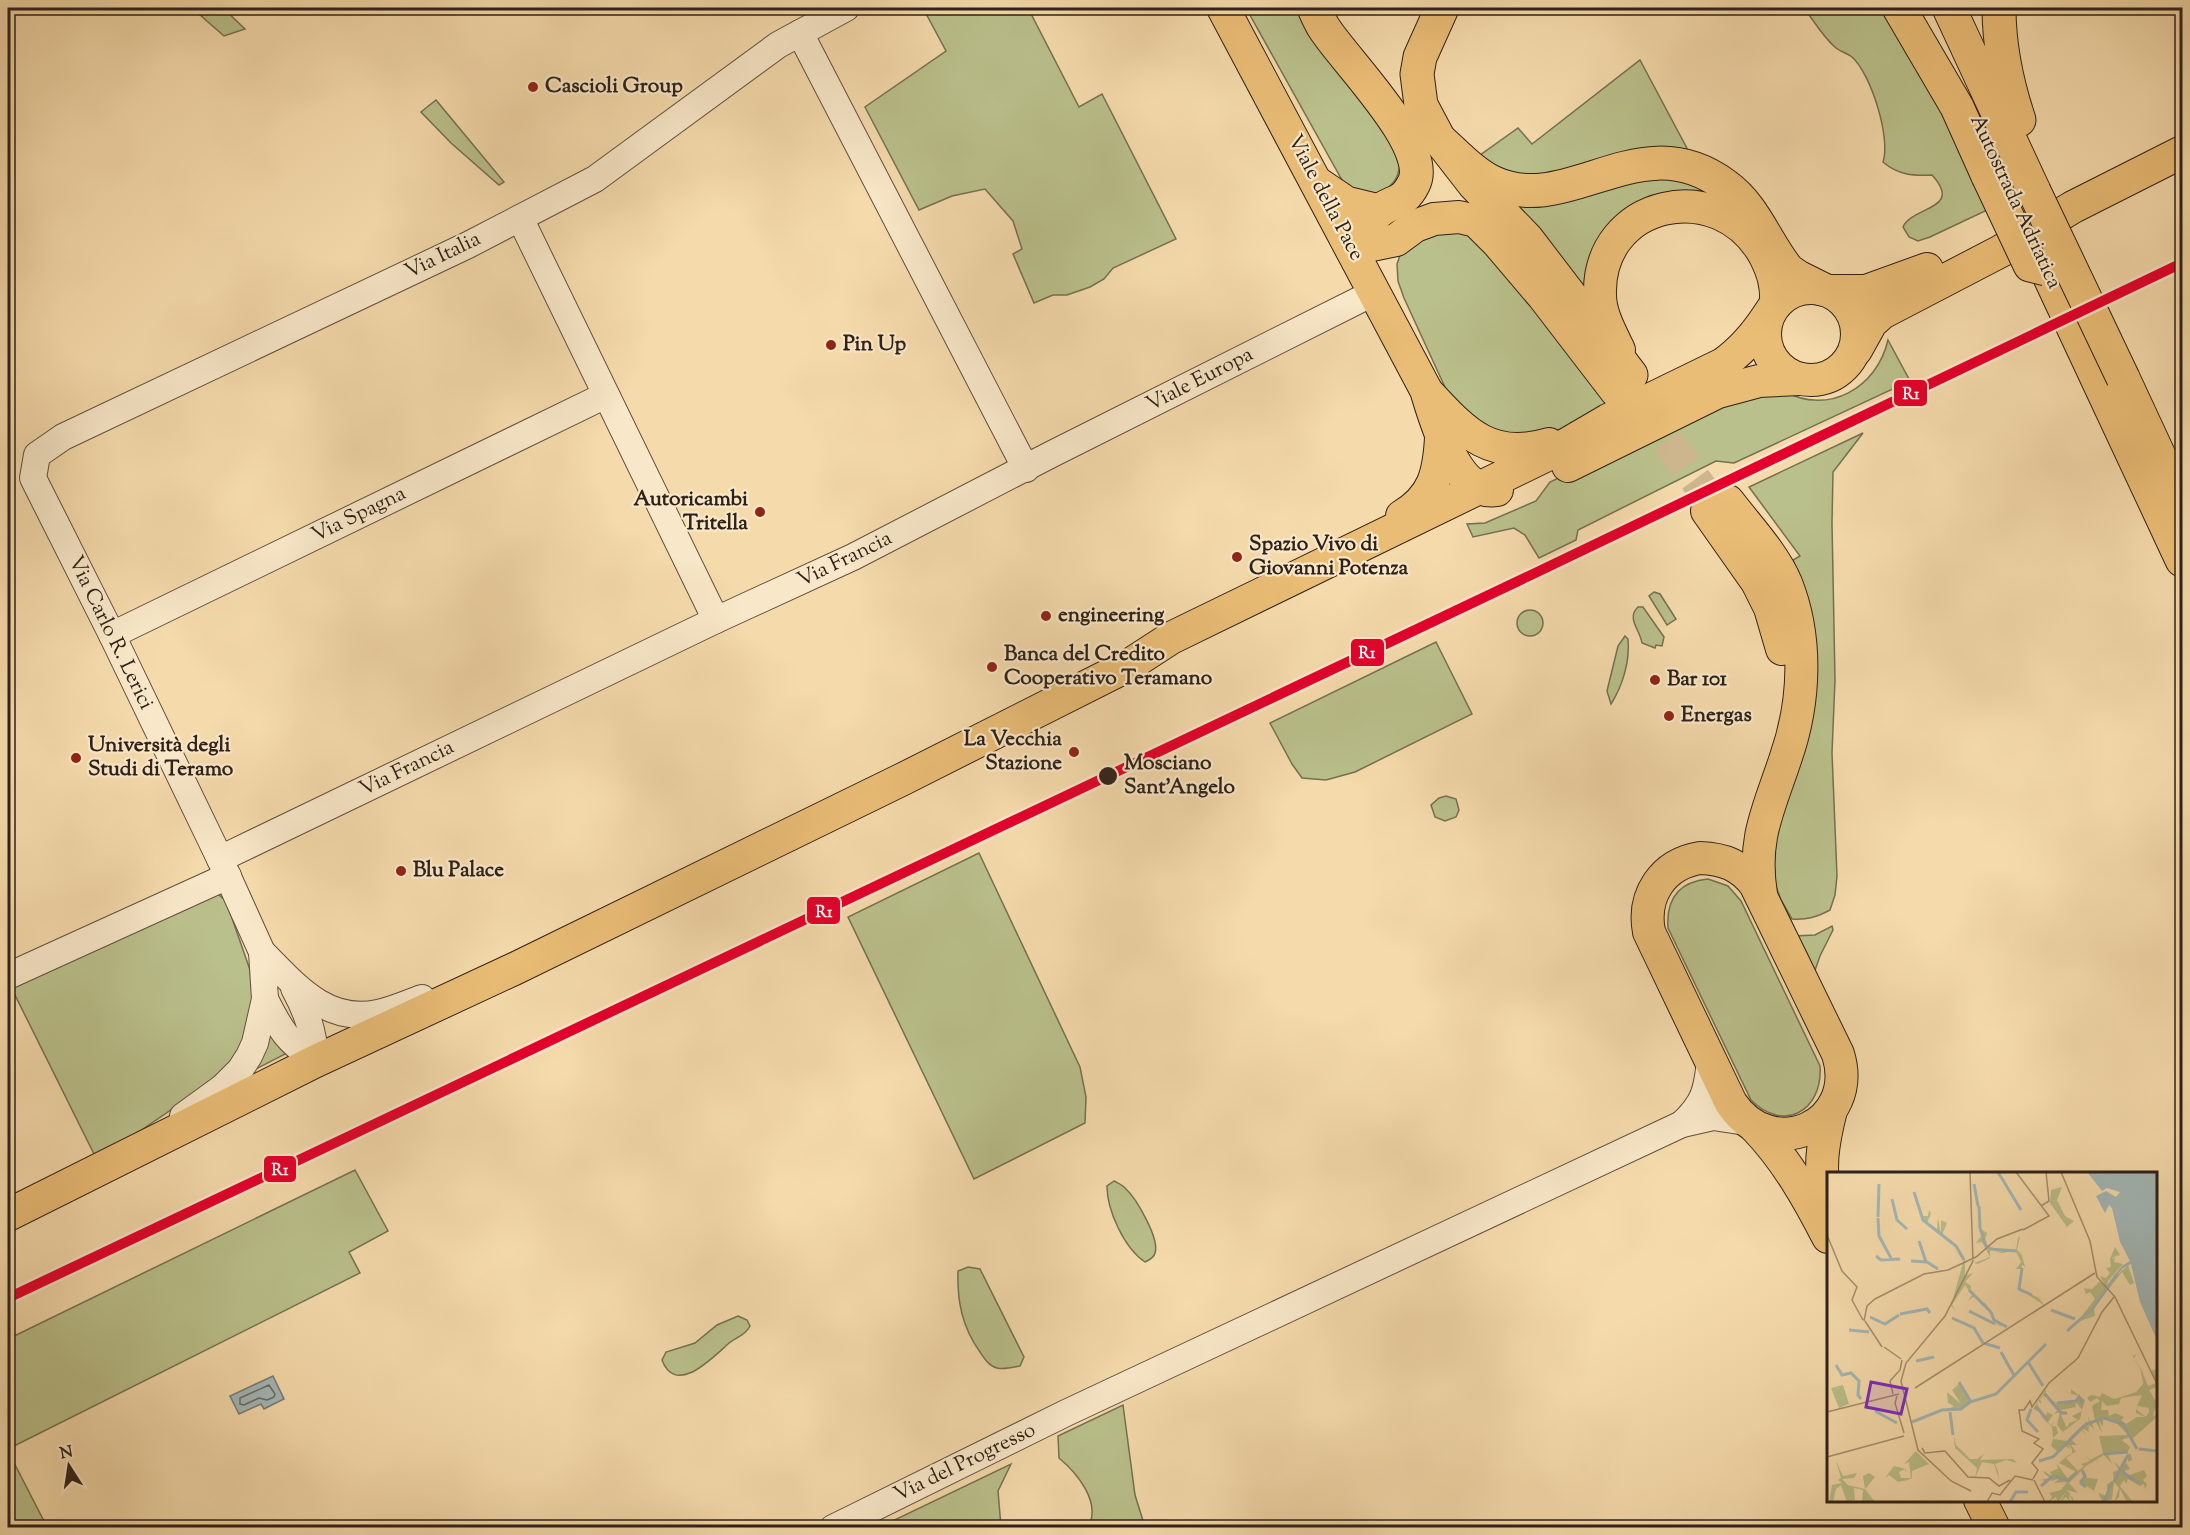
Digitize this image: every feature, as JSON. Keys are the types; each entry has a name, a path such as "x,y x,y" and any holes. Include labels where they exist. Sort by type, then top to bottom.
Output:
{"highway":[{"path":"1314,8 1324,29 1398,125 1415,156 1416,180 1408,194 1390,207 1379,211 1346,203 1318,184"},
{"path":"1442,8 1426,39 1417,74 1421,105 1439,139 1474,184 1527,239 1623,390"},
{"path":"1899,8 1957,107 2010,166"},
{"name":"Autostrada Adriatica","path":"1924,8 2010,166 2034,191 2182,560"},
{"name":"Autostrada Adriatica","path":"1949,8 2010,166 2046,269 2182,504"},
{"path":"1999,8 2000,32 2009,88 2010,166"},
{"path":"1439,139 1474,170 1493,182 1510,188 1536,191 1563,186 1627,166 1657,163 1686,166 1725,185 1744,203 1788,270 1826,290"},
{"path":"1352,249 1379,211"}],"main road":[{"name":"Viale della Pace","path":"1223,8 1426,390"},
{"path":"1398,125 1456,178 1543,278 1623,390"},
{"path":"1623,390 1599,296 1600,281 1607,253 1616,240 1636,220 1646,215 1681,205 1706,207 1730,218 1750,234 1774,276 1773,309 1765,337 1767,348 1779,368 1789,375 1809,381 1829,378 1845,366 1871,323 1882,313 2001,250 2073,207 2182,152"},
{"path":"1426,390 1470,434 1486,443 1504,449 1535,448 1623,390 1723,364 1751,340 1786,295 1797,290 1810,288 1857,292 1877,289 2073,207"},
{"path":"1352,249 1396,240 1415,226 1434,219 1469,218 1476,221 1498,243 1623,390"},
{"path":"1389,319 1384,281 1387,260 1396,240"},
{"path":"1826,290 1842,299 1854,316 1858,336 1856,350"},
{"path":"1131,664 1272,612 1718,392 1758,381 1800,379"},
{"path":"1426,390 1441,438 1462,472 1471,483 1479,488 1490,491 1498,490 1534,474 1577,462"},
{"path":"8,1215 316,1061 514,969 1131,664 1171,638 1555,451 1623,390"},
{"path":"1346,552 1350,543 1405,515 1425,497 1438,472 1441,438"},
{"path":"1761,894 1757,873 1760,834 1787,756 1797,719 1802,678 1801,653 1795,618 1785,582 1774,561 1718,508 1766,576 1774,600 1776,626 1783,651 1786,680 1783,721 1776,749 1749,823 1740,835 1729,843 1700,858 1677,865 1661,878 1650,897 1647,915 1649,932 1731,1103 1785,1162 1827,1235"},
{"path":"1700,858 1717,858 1740,868 1755,884 1841,1063 1842,1084 1836,1102 1817,1124 1798,1132 1773,1134 1751,1124"},
{"path":"1827,1200 1821,1166 1831,1110"},
{"path":"1966,1502 1978,1527"},
{"path":"1981,1502 1994,1527"}],"street":[{"name":"Via Italia","path":"33,478 37,455 63,437 468,245 595,180 778,45 846,8"},
{"path":"800,33 1026,469"},
{"path":"520,218 716,620"},
{"name":"Viale Europa","path":"1026,469 1375,292"},
{"name":"Via Spagna","path":"112,635 606,395"},
{"name":"Via Francia","path":"8,976 716,620 853,557 1026,469"},
{"name":"Via Carlo R. Lerici","path":"33,478 112,635 262,952"},
{"path":"262,952 322,1007 337,1013 356,1016 378,1013 514,969"},
{"path":"134,1152 223,1087 240,1070 255,1043 265,999 262,952"},
{"path":"291,981 308,1012 316,1061"},
{"path":"265,999 281,1031 293,1044 316,1061"},
{"path":"1682,1124 1703,1100 1707,1091 1710,1061"},
{"path":"1682,1124 1713,1117 1751,1124"},
{"name":"Via del Progresso","path":"833,1527 1066,1413 1682,1124"}],"green space":[{"path":"192,8 223,8 245,29 224,36"},
{"path":"923,8 1028,8 1079,107 1102,94 1176,239 1113,268 1104,279 1090,287 1067,295 1053,295 1034,303 1013,254 1022,249 1013,221 985,189 952,196 919,210 865,107 946,51"},
{"path":"1246,8 1303,8 1402,149 1397,176 1386,190 1379,195 1347,189"},
{"path":"1804,8 1894,8 2000,204 1930,237 1918,241 1909,237 1903,227 1908,220 1939,201 1942,195 1940,186 1932,175 1906,174 1894,170 1883,162 1885,151 1882,123 1866,77 1852,57 1836,48 1827,39"},
{"path":"1640,60 1690,154 1558,176 1508,175 1476,158 1518,128 1532,144"},
{"path":"436,100 504,182 499,185 451,143 421,112"},
{"path":"1657,167 1707,191 1671,192 1637,203 1592,309 1505,191"},
{"path":"1461,226 1487,247 1611,408 1565,432 1501,441 1450,398 1404,298 1398,281 1397,264 1403,247"},
{"path":"1888,340 1910,381 1734,463 1716,461 1578,530 1576,540 1539,558 1525,535 1514,528 1473,537 1467,524 1485,523 1536,501 1550,482 1702,408 1784,391 1801,398 1817,400 1833,399 1848,393 1862,384 1873,372"},
{"path":"1863,433 1833,472 1835,680 1832,753 1837,876 1835,895 1830,910 1812,918 1792,919 1781,900 1767,861 1815,688 1815,637 1810,607 1793,560 1800,556 1749,487"},
{"path":"1654,592 1660,594 1676,619 1667,625 1649,596"},
{"path":"1638,607 1643,607 1664,637 1662,646 1656,645 1655,648 1642,643 1633,620"},
{"path":"1530,610 1539,614 1543,623 1539,632 1530,636 1521,632 1517,623 1521,614"},
{"path":"1625,636 1628,639 1627,664 1619,689 1611,704 1607,691 1618,646"},
{"path":"1436,642 1472,714 1355,772 1326,780 1302,778 1270,723"},
{"path":"1446,796 1456,799 1459,810 1456,817 1445,821 1435,817 1431,805 1439,798"},
{"path":"979,853 1080,1067 1086,1097 1085,1123 974,1179 848,917"},
{"path":"1708,879 1728,886 1741,901 1820,1066 1815,1095 1799,1112 1788,1116 1776,1115 1764,1110 1751,1100 1668,928 1669,909 1676,894 1689,884"},
{"path":"212,889 226,901 250,970 254,1008 241,1056 207,1085 140,1131 95,1156 9,983"},
{"path":"1832,926 1833,930 1813,976 1795,936 1815,935"},
{"path":"270,1025 291,1051 252,1071"},
{"path":"355,1170 388,1231 349,1252 360,1273 8,1449 8,1339"},
{"path":"1114,1181 1130,1194 1151,1229 1156,1247 1155,1253 1145,1262 1130,1248 1113,1217 1107,1186"},
{"path":"968,1267 980,1269 1024,1357 1020,1366 1003,1369 994,1367 989,1364 974,1343 965,1323 958,1293 958,1271"},
{"path":"738,1316 747,1320 750,1326 748,1329 704,1365 685,1375 676,1375 668,1370 662,1360 666,1352 695,1343 717,1325"},
{"path":"1123,1405 1135,1495 1145,1527 1088,1527 1092,1518 1090,1499 1080,1480 1059,1458 1058,1436"},
{"path":"8,1451 47,1527 8,1527"},
{"path":"1011,1464 998,1491 1001,1527 880,1527"}],"water":[{"path":"273,1376 284,1399 264,1409 261,1404 239,1414 230,1396"}],"tunnel":[{"path":"1638,402 1720,513"}],"transit line":[{"name":"R1","path":"8,1298 1531,575 2182,263"}],"place":[{"name":"Cascioli Group","path":"533,87"},
{"name":"Pin Up","path":"831,345"},
{"name":"Autoricambi Tritella","path":"760,512"},
{"name":"Spazio Vivo di Giovanni Potenza","path":"1237,557"},
{"name":"engineering","path":"1046,616"},
{"name":"Banca del Credito Cooperativo Teramano","path":"992,667"},
{"name":"Bar 101","path":"1655,680"},
{"name":"Energas","path":"1669,716"},
{"name":"La Vecchia Stazione","path":"1074,752"},
{"name":"Università degli Studi di Teramo","path":"76,758"},
{"name":"Mosciano Sant'Angelo","path":"1108,776"},
{"name":"Blu Palace","path":"401,871"}]}
